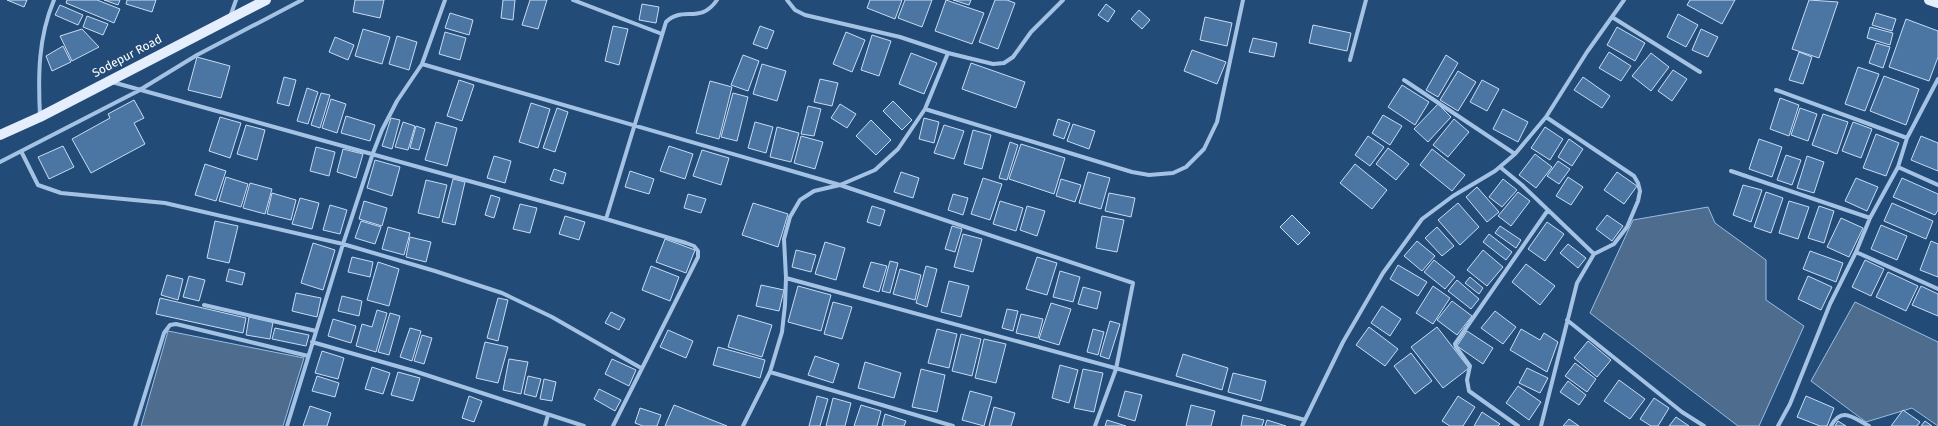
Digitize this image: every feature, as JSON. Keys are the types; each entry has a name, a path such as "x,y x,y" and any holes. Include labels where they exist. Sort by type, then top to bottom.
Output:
{"main road":[{"name":"Sodepur Road","path":"0,135 266,0"},
{"path":"1929,0 1938,3"}],"street":[{"path":"40,116 38,71 42,39 54,0"},
{"path":"230,18 236,0"},
{"path":"0,162 138,90 198,55 302,0"},
{"path":"287,426 343,244 374,154 397,101 422,64 445,0"},
{"path":"572,0 662,34"},
{"path":"606,219 666,22 672,17 705,12 711,8 717,0"},
{"path":"787,0 795,10 805,15 900,37 948,53 993,64 1004,63 1013,57 1031,32 1063,0"},
{"path":"925,109 1132,172 1149,175 1173,173 1186,167 1204,149 1217,122 1243,0"},
{"path":"1350,60 1366,0"},
{"path":"1302,426 1343,342 1383,273 1422,219 1453,196 1500,167 1515,154 1546,117 1624,0"},
{"path":"1612,17 1700,72"},
{"path":"743,426 770,372 782,332 786,278 784,239 790,216 800,200 814,191 840,185 875,170 898,149 925,109 948,53"},
{"path":"422,64 840,185 1133,283 1116,369 1095,426"},
{"path":"1778,426 1790,404 1830,304 1856,252 1870,218 1898,167 1907,138 1938,79"},
{"path":"1404,80 1515,154"},
{"path":"108,81 606,219 694,246 698,251 698,257 613,426"},
{"path":"1776,90 1907,138"},
{"path":"1541,426 1577,283 1594,254 1614,244 1627,227 1638,201 1640,191 1634,176 1546,117"},
{"path":"21,151 38,185 62,193 164,203 343,244 502,293 552,317 641,368"},
{"path":"1500,167 1594,254"},
{"path":"1898,167 1938,185"},
{"path":"1731,171 1870,218"},
{"path":"1518,426 1469,392 1467,380 1470,366 1455,344 1548,210"},
{"path":"1856,252 1938,289"},
{"path":"786,278 1305,420"},
{"path":"204,305 316,331"},
{"path":"1567,320 1682,412 1704,426"},
{"path":"135,426 164,333 170,325 176,324 308,356"},
{"path":"312,342 414,371 584,426"},
{"path":"770,372 953,426"},
{"path":"1831,426 1836,417 1841,414 1847,415 1869,426"},
{"path":"545,426 548,415"}],"water":[{"path":"1708,207 1715,223 1766,260 1766,300 1804,326 1759,426 1738,426 1590,313 1633,220"},
{"path":"1855,302 1938,342 1938,426 1912,408 1866,422 1811,381"},
{"path":"168,331 304,358 283,426 141,426"}],"building":[{"path":"7,0 27,0 24,7"},
{"path":"67,0 97,0 120,9 114,23 66,3"},
{"path":"104,0 120,0 118,5"},
{"path":"127,0 156,0 152,12 126,4"},
{"path":"355,0 384,0 380,18 353,12"},
{"path":"503,0 515,0 513,20 501,18"},
{"path":"530,0 547,0 538,29 522,25"},
{"path":"870,0 902,0 895,19 867,8"},
{"path":"905,0 932,0 922,27 898,18"},
{"path":"946,0 984,13 972,44 935,31"},
{"path":"953,0 971,0 969,5"},
{"path":"995,0 1007,0 1015,3 998,49 979,42"},
{"path":"1690,0 1735,0 1722,24 1687,5"},
{"path":"1809,0 1838,2 1819,58 1792,49"},
{"path":"642,4 659,7 656,23 639,20"},
{"path":"1106,4 1115,11 1108,22 1098,15"},
{"path":"60,5 83,15 78,25 55,15"},
{"path":"1139,10 1150,20 1142,29 1131,19"},
{"path":"450,13 473,20 469,35 445,28"},
{"path":"1876,13 1896,19 1892,31 1872,25"},
{"path":"1678,14 1698,25 1686,47 1667,37"},
{"path":"87,16 108,24 103,35 83,27"},
{"path":"1205,17 1232,23 1227,46 1200,40"},
{"path":"1906,19 1938,31 1938,57 1929,81 1889,67"},
{"path":"1313,25 1351,33 1347,51 1309,43"},
{"path":"613,26 628,29 619,65 605,61"},
{"path":"760,26 774,31 767,49 753,44"},
{"path":"1617,27 1645,43 1635,61 1607,45"},
{"path":"1870,27 1893,33 1890,45 1867,38"},
{"path":"82,29 99,47 72,61 60,36"},
{"path":"363,29 390,37 382,64 355,56"},
{"path":"1701,29 1718,37 1708,57 1692,50"},
{"path":"445,32 466,38 460,60 439,54"},
{"path":"846,32 865,40 852,72 833,64"},
{"path":"872,35 891,41 879,76 861,70"},
{"path":"397,36 417,42 409,70 389,64"},
{"path":"335,37 354,45 348,60 329,52"},
{"path":"1253,38 1277,43 1274,57 1249,52"},
{"path":"1876,43 1890,47 1883,68 1869,63"},
{"path":"63,46 71,62 52,71 46,56"},
{"path":"1192,50 1226,62 1217,84 1184,71"},
{"path":"1609,52 1631,66 1621,81 1599,68"},
{"path":"1799,52 1812,57 1803,84 1789,80"},
{"path":"911,53 937,63 924,94 899,84"},
{"path":"1651,53 1669,67 1651,91 1632,76"},
{"path":"743,55 759,61 748,91 731,85"},
{"path":"1446,55 1458,63 1438,97 1426,90"},
{"path":"197,57 230,66 221,98 188,90"},
{"path":"971,63 1025,82 1016,108 962,89"},
{"path":"762,64 786,71 777,101 753,94"},
{"path":"1858,67 1879,74 1865,111 1845,104"},
{"path":"1673,70 1687,79 1672,101 1658,91"},
{"path":"1458,71 1476,82 1458,111 1440,100"},
{"path":"1884,76 1919,89 1906,125 1870,111"},
{"path":"284,77 296,80 289,106 277,103"},
{"path":"1583,77 1610,96 1602,108 1574,90"},
{"path":"820,79 838,83 832,106 814,102"},
{"path":"459,80 474,85 462,121 447,116"},
{"path":"1482,80 1499,89 1487,111 1470,102"},
{"path":"710,81 732,87 719,139 696,133"},
{"path":"1402,85 1429,102 1415,125 1388,107"},
{"path":"307,88 318,92 308,124 297,121"},
{"path":"321,93 330,95 320,128 311,125"},
{"path":"733,93 748,97 737,141 721,137"},
{"path":"1780,98 1799,105 1789,136 1770,129"},
{"path":"331,99 346,104 337,133 322,128"},
{"path":"134,100 144,118 134,123 145,144 91,173 72,139 110,118 108,114"},
{"path":"893,101 912,120 902,130 883,111"},
{"path":"531,103 550,109 538,148 519,142"},
{"path":"840,104 856,114 847,128 831,118"},
{"path":"1438,104 1451,117 1428,142 1414,129"},
{"path":"808,106 821,109 814,136 801,134"},
{"path":"557,108 568,112 555,152 543,148"},
{"path":"1800,108 1817,114 1808,141 1791,135"},
{"path":"1503,109 1528,122 1518,142 1493,129"},
{"path":"1823,114 1848,122 1837,154 1812,145"},
{"path":"1383,115 1402,126 1390,145 1372,133"},
{"path":"346,116 375,125 370,141 341,133"},
{"path":"220,117 241,123 230,158 209,151"},
{"path":"391,118 400,120 392,149 382,146"},
{"path":"924,118 939,122 934,143 919,139"},
{"path":"1058,119 1070,123 1064,139 1053,135"},
{"path":"1454,119 1469,132 1448,157 1433,145"},
{"path":"871,120 891,140 876,155 856,136"},
{"path":"403,122 415,126 408,150 395,147"},
{"path":"436,122 457,128 447,166 425,160"},
{"path":"755,122 773,127 766,153 748,148"},
{"path":"1853,122 1872,129 1861,158 1842,151"},
{"path":"1073,124 1095,131 1089,149 1067,141"},
{"path":"246,125 265,130 257,160 237,154"},
{"path":"944,125 964,131 954,159 934,153"},
{"path":"416,126 425,129 419,150 410,148"},
{"path":"777,127 799,133 791,162 770,157"},
{"path":"1545,127 1563,139 1550,160 1531,148"},
{"path":"973,130 991,135 982,169 964,164"},
{"path":"1876,134 1899,143 1886,176 1863,168"},
{"path":"801,136 823,142 815,169 794,163"},
{"path":"1368,136 1384,147 1370,166 1355,155"},
{"path":"1921,136 1938,143 1938,171 1911,160"},
{"path":"1569,139 1583,149 1572,166 1558,157"},
{"path":"1759,139 1782,147 1772,177 1749,169"},
{"path":"1010,142 1018,145 1007,180 999,178"},
{"path":"1021,144 1065,158 1054,194 1009,179"},
{"path":"63,146 74,167 49,179 38,157"},
{"path":"669,146 693,154 685,179 660,171"},
{"path":"316,147 335,152 329,176 310,171"},
{"path":"1388,148 1409,164 1396,180 1376,164"},
{"path":"343,149 363,154 356,178 337,172"},
{"path":"1432,149 1465,175 1452,191 1420,165"},
{"path":"702,150 729,158 721,185 693,176"},
{"path":"1535,154 1552,167 1536,188 1519,175"},
{"path":"1786,155 1801,160 1792,185 1777,180"},
{"path":"494,156 511,161 505,183 487,178"},
{"path":"1807,156 1824,162 1814,193 1797,188"},
{"path":"375,160 400,167 392,196 367,188"},
{"path":"1558,161 1570,169 1559,184 1547,176"},
{"path":"205,164 226,171 216,201 195,195"},
{"path":"1355,164 1387,190 1372,209 1340,183"},
{"path":"554,169 566,173 563,184 550,180"},
{"path":"630,171 654,179 649,194 625,187"},
{"path":"901,172 919,178 913,198 894,192"},
{"path":"1088,172 1110,178 1101,209 1079,203"},
{"path":"1617,172 1637,186 1624,204 1604,190"},
{"path":"226,177 248,184 241,207 219,201"},
{"path":"1568,177 1583,187 1571,205 1556,196"},
{"path":"983,178 1002,184 990,220 971,214"},
{"path":"1856,178 1878,187 1867,211 1845,201"},
{"path":"1902,178 1938,194 1938,210 1935,215 1893,197"},
{"path":"453,179 465,182 455,225 442,222"},
{"path":"1061,179 1081,185 1075,202 1056,196"},
{"path":"1503,179 1517,190 1502,207 1489,197"},
{"path":"426,180 447,185 439,218 418,213"},
{"path":"250,183 272,189 265,214 243,208"},
{"path":"1743,185 1762,190 1751,222 1733,215"},
{"path":"1477,187 1499,212 1487,222 1466,197"},
{"path":"1518,192 1530,201 1511,226 1498,216"},
{"path":"1766,192 1783,198 1771,233 1754,227"},
{"path":"272,193 296,200 291,220 267,214"},
{"path":"1109,193 1135,198 1131,217 1105,211"},
{"path":"688,194 706,199 701,213 684,208"},
{"path":"953,194 968,198 963,215 948,210"},
{"path":"491,195 500,198 494,218 485,215"},
{"path":"300,198 319,203 312,229 292,224"},
{"path":"364,201 387,208 382,226 359,219"},
{"path":"1000,201 1023,208 1016,231 993,224"},
{"path":"1789,201 1809,207 1798,239 1779,233"},
{"path":"753,203 788,214 778,247 742,235"},
{"path":"1458,203 1479,227 1460,245 1438,220"},
{"path":"1892,203 1933,221 1926,239 1884,221"},
{"path":"520,204 537,208 530,233 513,229"},
{"path":"330,205 347,210 340,234 323,230"},
{"path":"872,206 885,210 880,226 867,222"},
{"path":"1027,206 1045,211 1037,236 1020,230"},
{"path":"1819,206 1834,211 1824,243 1808,238"},
{"path":"1292,215 1310,233 1298,245 1280,227"},
{"path":"1607,215 1623,226 1612,241 1596,229"},
{"path":"565,216 585,222 579,240 559,234"},
{"path":"1102,216 1124,220 1117,252 1096,248"},
{"path":"1841,218 1863,228 1849,257 1827,247"},
{"path":"215,221 238,226 229,263 207,258"},
{"path":"361,221 381,227 375,244 355,238"},
{"path":"1547,222 1564,234 1545,261 1528,249"},
{"path":"1881,225 1907,236 1897,260 1871,249"},
{"path":"952,226 962,229 955,252 945,249"},
{"path":"1500,226 1521,240 1516,248 1495,233"},
{"path":"388,227 410,233 404,255 382,249"},
{"path":"1437,227 1454,246 1442,256 1425,238"},
{"path":"963,234 982,239 973,272 954,267"},
{"path":"1489,234 1512,252 1506,260 1483,242"},
{"path":"410,237 431,242 426,262 406,257"},
{"path":"665,239 695,250 686,273 656,262"},
{"path":"1417,241 1435,256 1422,271 1404,256"},
{"path":"1931,241 1938,244 1938,277 1920,270"},
{"path":"825,242 845,248 836,280 815,274"},
{"path":"313,243 335,250 323,290 301,283"},
{"path":"1568,244 1586,258 1578,268 1560,253"},
{"path":"796,250 816,255 811,272 792,267"},
{"path":"1483,250 1503,267 1487,286 1467,270"},
{"path":"1810,251 1843,263 1836,282 1803,269"},
{"path":"352,257 373,262 370,277 348,272"},
{"path":"1037,257 1057,263 1047,295 1026,289"},
{"path":"1434,260 1455,277 1445,289 1424,272"},
{"path":"1865,260 1884,269 1871,296 1852,287"},
{"path":"890,261 898,263 890,293 882,291"},
{"path":"378,262 399,269 389,306 367,300"},
{"path":"871,262 887,266 879,292 863,287"},
{"path":"1526,264 1555,286 1540,305 1512,282"},
{"path":"1398,265 1427,282 1418,296 1390,279"},
{"path":"651,266 679,277 670,301 642,290"},
{"path":"926,266 937,269 927,307 916,303"},
{"path":"229,269 245,273 242,285 226,281"},
{"path":"900,269 921,275 915,300 893,294"},
{"path":"1060,271 1080,277 1073,302 1053,297"},
{"path":"1888,272 1918,286 1906,311 1876,297"},
{"path":"167,275 183,279 178,300 161,295"},
{"path":"189,276 205,280 199,301 183,297"},
{"path":"1808,276 1832,287 1821,310 1798,299"},
{"path":"1470,277 1483,288 1479,294 1465,283"},
{"path":"1457,280 1479,299 1471,309 1448,291"},
{"path":"949,281 969,286 961,317 941,312"},
{"path":"761,285 784,290 779,311 756,306"},
{"path":"798,286 831,295 821,331 788,322"},
{"path":"1433,286 1450,298 1433,324 1416,313"},
{"path":"1921,286 1938,294 1938,316 1912,305"},
{"path":"1083,287 1101,292 1097,309 1078,304"},
{"path":"296,293 321,298 317,317 292,311"},
{"path":"342,296 362,301 359,316 338,311"},
{"path":"160,298 246,318 243,333 156,314"},
{"path":"498,298 508,300 498,341 487,338"},
{"path":"1452,301 1472,316 1457,335 1437,320"},
{"path":"833,302 852,307 842,339 824,334"},
{"path":"1051,303 1071,309 1059,345 1039,339"},
{"path":"1382,306 1401,319 1390,336 1371,323"},
{"path":"1007,309 1018,311 1013,331 1002,328"},
{"path":"377,310 387,313 376,352 356,346 362,324 372,327"},
{"path":"1495,311 1516,327 1503,344 1481,328"},
{"path":"611,312 625,319 619,330 605,323"},
{"path":"390,313 400,316 389,355 378,352"},
{"path":"1021,314 1043,319 1038,338 1016,333"},
{"path":"738,315 772,325 762,357 728,347"},
{"path":"249,317 273,322 270,339 246,335"},
{"path":"333,319 356,326 351,343 328,336"},
{"path":"1110,321 1120,324 1109,359 1100,356"},
{"path":"1369,327 1398,349 1385,366 1356,345"},
{"path":"1437,327 1469,368 1443,388 1411,347"},
{"path":"275,328 309,335 306,346 272,339"},
{"path":"410,328 421,331 412,361 400,357"},
{"path":"937,329 957,334 949,368 928,363"},
{"path":"1093,329 1104,332 1098,355 1087,352"},
{"path":"1521,329 1540,340 1544,333 1558,342 1547,372 1510,350"},
{"path":"668,330 693,341 686,358 660,347"},
{"path":"1467,331 1493,348 1483,364 1457,346"},
{"path":"961,334 981,339 972,376 952,371"},
{"path":"422,335 432,338 424,364 414,361"},
{"path":"984,339 1006,344 996,383 975,378"},
{"path":"1588,341 1611,360 1597,377 1574,358"},
{"path":"485,342 508,347 498,383 476,378"},
{"path":"718,347 765,360 760,378 713,365"},
{"path":"322,351 344,358 338,379 315,373"},
{"path":"1411,353 1432,381 1415,394 1394,366"},
{"path":"1183,354 1228,368 1222,390 1176,376"},
{"path":"815,356 839,364 833,383 808,375"},
{"path":"509,359 528,362 521,394 503,390"},
{"path":"612,359 636,370 629,386 605,374"},
{"path":"865,362 901,373 894,398 858,388"},
{"path":"1575,363 1596,379 1587,392 1565,376"},
{"path":"1060,365 1078,370 1069,403 1052,398"},
{"path":"372,367 390,373 383,394 365,389"},
{"path":"1527,368 1548,378 1540,393 1519,383"},
{"path":"921,369 945,375 937,412 912,407"},
{"path":"1083,369 1103,373 1094,412 1074,408"},
{"path":"398,372 420,378 413,401 391,395"},
{"path":"1233,373 1266,381 1261,401 1228,392"},
{"path":"317,376 339,383 335,397 312,391"},
{"path":"528,376 541,379 536,397 524,394"},
{"path":"544,379 556,382 552,401 540,399"},
{"path":"1619,380 1645,399 1630,419 1604,401"},
{"path":"1568,381 1586,395 1579,405 1560,392"},
{"path":"1518,386 1541,402 1529,420 1506,403"},
{"path":"599,389 621,400 615,411 594,399"},
{"path":"970,391 992,397 984,426 962,420"},
{"path":"1125,391 1142,395 1135,421 1118,416"},
{"path":"469,396 482,401 474,422 462,418"},
{"path":"817,396 828,399 820,426 809,426"},
{"path":"1458,396 1475,407 1463,426 1450,426 1442,421"},
{"path":"1806,396 1834,408 1827,426 1820,426 1797,417"},
{"path":"833,398 851,403 845,426 826,426"},
{"path":"1654,398 1669,408 1658,426 1651,426 1640,419"},
{"path":"674,405 727,426 665,426"},
{"path":"861,405 881,411 877,426 854,426"},
{"path":"1191,405 1215,411 1211,426 1186,426"},
{"path":"310,406 331,413 327,426 303,426"},
{"path":"994,407 1015,413 1011,426 989,426"},
{"path":"640,408 661,415 657,426 643,426 635,423"},
{"path":"1903,410 1920,422 1917,426 1891,426"},
{"path":"1482,412 1500,424 1498,426 1474,426"},
{"path":"885,414 906,421 904,426 882,426"},
{"path":"1243,415 1264,420 1262,426 1241,426"},
{"path":"1676,417 1689,426 1669,426"},
{"path":"1569,419 1579,426 1563,426"},
{"path":"1107,420 1126,426 1105,426"},
{"path":"1267,420 1286,426 1265,426"},
{"path":"1838,421 1846,426 1835,426"},
{"path":"1925,421 1932,426 1921,426"}]}
